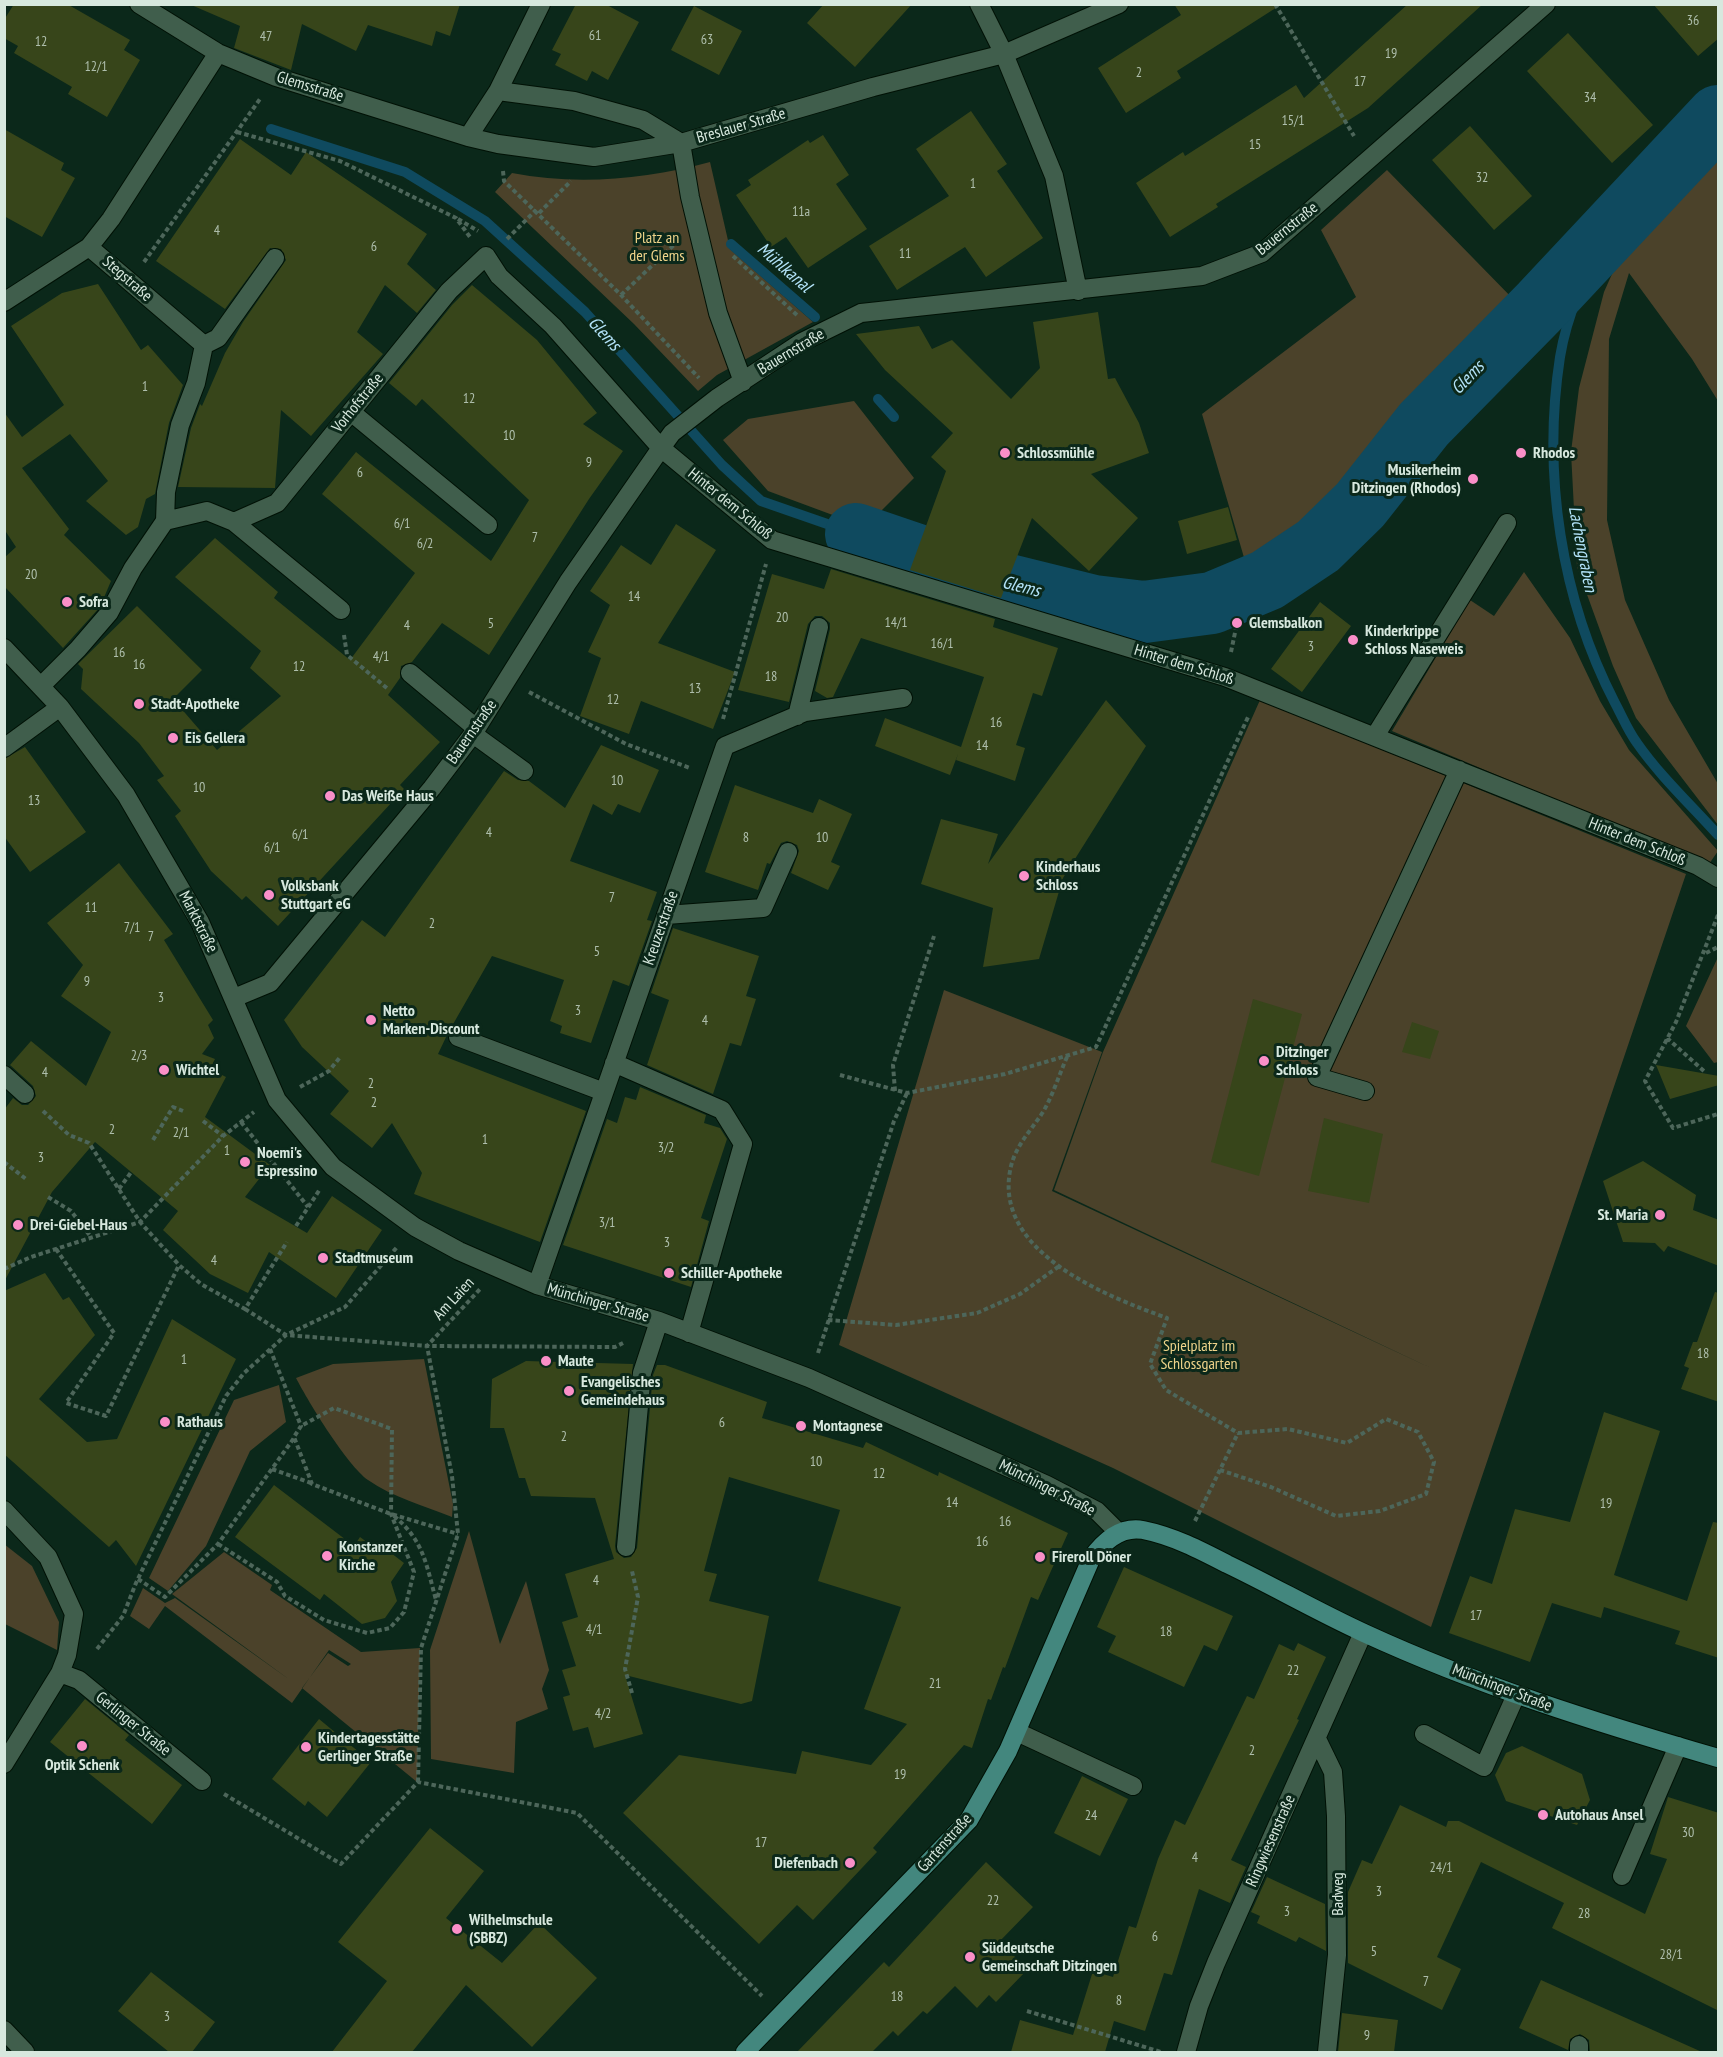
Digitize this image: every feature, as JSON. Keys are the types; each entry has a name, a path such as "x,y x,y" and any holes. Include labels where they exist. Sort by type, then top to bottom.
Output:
{"main road":[{"name":"Münchinger Straße","path":"1119,1533 1141,1529 1184,1542 1364,1633 1516,1695 1719,1758"},
{"name":"Gartenstraße","path":"745,2052 969,1820 1017,1732 1091,1559 1103,1542 1119,1533"}],"street":[{"name":"Glemsstraße","path":"139,4 164,11 218,53 276,77 468,137 498,144 594,157 681,143"},
{"path":"468,137 498,90 541,4"},
{"path":"979,4 1004,54 1054,176 1078,291"},
{"name":"Breslauer Straße","path":"743,382 718,313 681,143 873,87 1004,54 1119,4"},
{"name":"Bauernstraße","path":"234,998 270,983 432,788 474,731 568,582 666,441 711,402 802,342 861,313 1202,276 1262,253 1546,4"},
{"name":"Stegstraße","path":"204,345 89,247 111,219 218,53"},
{"path":"498,90 574,101 643,120 681,143"},
{"path":"8,296 89,247"},
{"path":"486,256 499,276 553,326 666,441"},
{"name":"Vorhofstraße","path":"234,522 278,503 449,291 486,256"},
{"path":"40,686 78,649 109,613 133,568 165,521 166,492 180,425 196,383 204,345 218,338 275,258"},
{"path":"351,412 488,525"},
{"name":"Hinter dem Schloß","path":"666,441 771,540 1260,689 1698,866 1719,878"},
{"path":"165,521 207,511 234,522 341,610"},
{"path":"1375,736 1507,523"},
{"path":"797,716 819,627"},
{"name":"Marktstraße","path":"4,648 60,707 126,795 200,922 277,1100 333,1167 377,1201"},
{"path":"410,673 474,731 524,771"},
{"path":"724,746 805,712 903,698"},
{"path":"4,748 60,707"},
{"name":"Kreuzerstraße","path":"537,1285 724,746"},
{"path":"1365,1091 1317,1077 1459,770"},
{"path":"666,915 763,908 788,852"},
{"path":"458,1037 604,1092"},
{"path":"614,1064 722,1110 743,1144 689,1333"},
{"path":"4,1075 25,1094"},
{"name":"Münchinger Straße","path":"377,1201 415,1227 499,1269 537,1285 659,1321 809,1378 1047,1485 1097,1511 1119,1533"},
{"path":"626,1547 642,1373 659,1321"},
{"path":"4,1510 48,1557 74,1614 67,1655 60,1673 4,1764"},
{"name":"Ringwiesenstraße","path":"1186,2052 1199,2006 1216,1963 1364,1633"},
{"name":"Gerlinger Straße","path":"60,1673 80,1680 202,1781"},
{"path":"1424,1734 1484,1767 1516,1695"},
{"path":"1017,1732 1133,1786"},
{"name":"Badweg","path":"1317,1739 1333,1772 1336,1816 1337,1955 1327,2052"},
{"path":"1622,1876 1678,1746"},
{"path":"4,2030 25,2052"}],"path":[{"path":"1275,4 1369,159"},
{"path":"131,281 276,77"},
{"path":"237,132 340,161 456,218 486,256"},
{"path":"498,144 504,181 621,295 711,402"},
{"path":"501,245 594,157"},
{"path":"621,295 697,223"},
{"path":"731,255 818,334"},
{"path":"724,746 723,719 740,664 771,540"},
{"path":"341,610 347,656 392,692 410,673"},
{"path":"507,680 626,744 714,777"},
{"path":"840,1075 907,1093 1005,1074 1096,1047 1260,689"},
{"path":"1719,915 1705,953 1645,1081 1673,1128 1719,1114"},
{"path":"895,1091 893,1065 934,936"},
{"path":"1705,953 1719,947"},
{"path":"1667,1038 1706,1073"},
{"path":"1067,1057 1042,1112 1020,1142 1010,1170 1008,1198 1019,1228 1058,1267 1130,1305 1167,1318 1149,1364 1166,1390 1238,1433 1288,1429 1347,1443 1386,1419 1418,1432 1434,1462 1426,1494 1380,1511 1336,1516 1271,1487 1220,1470"},
{"path":"809,1378 894,1121 907,1093"},
{"path":"25,1094 69,1135 89,1143 140,1222 179,1265 201,1284 286,1335 427,1346 615,1347 659,1321"},
{"path":"153,1140 173,1107 183,1111"},
{"path":"4,1269 56,1249 140,1222 223,1136 254,1112"},
{"path":"203,1120 223,1136"},
{"path":"242,1122 308,1207"},
{"path":"4,1162 26,1179"},
{"path":"296,1226 333,1167"},
{"path":"119,1189 132,1172"},
{"path":"48,1197 71,1211 91,1237"},
{"path":"92,1655 123,1616 138,1579 225,1396 244,1373 286,1335 345,1307 415,1227"},
{"path":"245,1310 287,1242"},
{"path":"56,1249 114,1333 66,1403 106,1416 179,1265"},
{"path":"828,1320 896,1325 977,1313 1020,1294 1058,1267"},
{"name":"Am Laien","path":"427,1346 499,1269"},
{"path":"202,1781 341,1864 418,1782 421,1648 458,1534 452,1476 427,1346"},
{"path":"270,1349 301,1426"},
{"path":"138,1579 165,1597 218,1544 301,1426 334,1408 392,1429 391,1514 414,1572 404,1612 390,1628 367,1634 324,1620 285,1596 277,1582 218,1544"},
{"path":"1184,1542 1238,1433"},
{"path":"294,1437 312,1484"},
{"path":"272,1469 391,1514 458,1534"},
{"path":"391,1514 412,1531 424,1555 436,1600"},
{"path":"626,1547 638,1597 625,1669 632,1693"},
{"path":"418,1782 577,1813 682,1920 782,2016"},
{"path":"1027,2011 1162,2052"}],"green space":[{"path":"1718,92 1718,116 1606,234 1582,282 1496,381 1341,547 1310,573 1298,558 1250,578 1202,414 1356,297 1321,230 1387,170 1518,304 1596,218"},
{"path":"1718,131 1718,401 1692,359 1629,273 1609,339 1607,520 1625,600 1669,700 1718,784 1718,825 1636,718 1613,666 1577,567 1571,452 1579,388 1604,292 1620,256 1668,187"},
{"name":"Platz an der Glems","path":"710,162 730,249 813,322 717,375 698,391 634,324 495,192 512,173 562,179 612,179 661,173"},
{"path":"854,401 914,478 865,527 768,491 723,440 748,419"},
{"path":"1524,572 1570,638 1600,701 1629,750 1718,851 1709,864 1392,731 1470,600 1494,616"},
{"name":"Spielplatz im Schlossgarten","path":"1260,700 1686,874 1431,1627 1113,1468 839,1345 944,990 1102,1052 1052,1191 1433,1369 1054,1190 1103,1052"},
{"path":"1718,957 1718,1062 1714,1063 1686,1026"},
{"path":"424,1359 453,1504 452,1517 377,1486 359,1472 339,1448 296,1378 333,1364"},
{"path":"279,1385 286,1422 250,1451 206,1546 168,1591 149,1578 234,1400"},
{"path":"469,1531 500,1644 526,1581 549,1670 542,1689 548,1709 516,1722 514,1773 431,1759 430,1650"},
{"path":"4,1544 32,1566 59,1622 57,1650 5,1624"},
{"path":"224,1552 272,1585 270,1590 361,1652 420,1648 417,1782 302,1688 292,1703 165,1606 149,1629 130,1616 143,1588 165,1603 175,1598 290,1680 172,1594","holes":["329,1650 351,1664 348,1666 328,1653 310,1677"]}],"building":[{"path":"14,4 67,4 130,40 124,50 140,60 107,117 68,94 72,87 14,53 18,46 4,38 4,20"},
{"path":"189,4 460,4 450,36 436,31 432,46 368,25 356,51 302,24 291,70 234,48 240,26"},
{"path":"576,4 605,4 639,22 608,80 592,71 587,81 555,65 561,54 552,50"},
{"path":"824,4 912,4 855,67 807,23"},
{"path":"1174,4 1282,4 1177,71 1181,78 1126,113 1098,68 1181,15"},
{"path":"1408,4 1483,4 1368,108 1216,204 1218,207 1170,237 1136,183 1183,152 1185,156 1296,85 1304,98"},
{"path":"1653,4 1719,4 1719,38 1698,56"},
{"path":"694,6 742,31 719,75 671,50"},
{"path":"1568,33 1653,125 1612,163 1527,71"},
{"path":"971,111 1007,164 997,171 1043,238 986,277 965,247 897,290 869,246 949,196 916,149"},
{"path":"1470,126 1532,196 1494,230 1432,160"},
{"path":"4,129 64,163 61,170 75,178 42,237 4,216"},
{"path":"823,135 849,175 836,184 867,229 808,268 786,237 771,247 736,195 751,185 748,180 808,140 810,143"},
{"path":"240,139 291,175 306,152 427,234 407,264 436,290 417,313 385,285 357,332 383,354 311,436 281,410 275,488 178,487 191,428 200,404 202,406 225,353 243,322 286,260 281,249 270,248 225,309 156,261"},
{"path":"98,284 141,350 148,345 183,385 169,423 155,494 146,499 138,527 126,535 86,501 108,481 70,434 22,468 69,529 64,535 111,581 100,607 63,648 4,586 4,558 16,547 4,529 4,412 22,437 64,405 11,326 62,293"},
{"path":"472,285 537,340 597,413 583,424 623,451 589,499 489,655 442,623 412,662 401,666 400,678 388,695 440,742 400,785 404,789 278,926 246,896 242,900 211,871 175,816 181,811 157,780 164,776 139,743 81,689 83,669 78,664 137,606 202,670 173,699 217,750 281,696 250,668 261,651 175,577 215,538 278,592 274,598 350,660 415,573 322,494 356,452 491,561 529,500 422,399 416,406 389,383 452,305"},
{"path":"1098,312 1108,379 1115,378 1139,423 1149,453 1091,474 1138,518 1089,571 1032,518 1001,598 910,570 946,471 931,457 953,433 885,370 856,334 919,326 932,349 952,340 1011,399 1040,368 1033,322"},
{"path":"1228,507 1237,540 1187,554 1178,521"},
{"path":"676,524 716,550 658,643 735,672 713,729 641,701 629,734 580,716 601,658 588,652 610,605 590,591 621,545 651,565"},
{"path":"831,569 995,619 993,627 1058,648 1042,696 1033,693 1016,745 1025,748 1015,781 956,760 958,754 950,775 875,746 885,718 961,747 984,677 861,638 833,697 827,698 815,691 830,629 830,623 822,616 815,616 808,624 789,702 738,690 772,574 824,589"},
{"path":"1320,602 1351,626 1302,692 1271,669"},
{"path":"1106,700 1146,746 1063,878 1039,959 983,967 993,908 921,884 941,819 998,834 988,864"},
{"path":"601,745 659,770 640,813 618,804 612,815 593,804 570,861 657,892 647,920 652,921 629,986 613,980 591,1043 560,1033 562,1026 550,1021 564,980 492,956 438,1054 586,1111 540,1242 414,1194 422,1173 392,1123 372,1148 330,1114 349,1091 302,1047 284,1020 362,920 385,937 504,771 518,780 529,781 565,808"},
{"path":"25,747 86,832 30,872 4,836 4,759"},
{"path":"735,785 813,813 819,799 852,814 831,862 840,866 828,890 791,873 799,851 797,845 787,841 781,843 770,864 767,863 758,890 705,872"},
{"path":"119,863 173,934 164,940 213,1020 208,1025 214,1038 202,1054 215,1059 210,1069 226,1077 205,1117 270,1165 245,1197 307,1233 332,1196 382,1230 336,1298 269,1252 248,1293 210,1274 163,1230 178,1211 95,1142 52,1192 4,1282 4,1110 13,1098 22,1105 28,1105 36,1096 33,1086 10,1065 31,1041 86,1086 111,1032 61,996 83,965 47,923"},
{"path":"673,928 759,956 746,996 756,999 741,1046 730,1043 713,1094 647,1065 669,1000 651,993"},
{"path":"1253,999 1302,1014 1259,1176 1211,1162"},
{"path":"1412,1022 1439,1031 1430,1059 1402,1052"},
{"path":"1656,1065 1719,1076 1719,1085 1670,1099"},
{"path":"640,1087 706,1115 704,1123 720,1128 727,1139 701,1218 709,1221 691,1287 563,1245 607,1119 617,1123 625,1097 636,1100"},
{"path":"1324,1118 1383,1134 1369,1203 1308,1191"},
{"name":"St. Maria","path":"1643,1161 1696,1195 1693,1210 1719,1220 1719,1266 1668,1246 1664,1252 1655,1243 1623,1242 1603,1181"},
{"name":"Rathaus","path":"45,1273 63,1300 69,1297 95,1335 39,1399 87,1442 117,1439 172,1319 236,1359 136,1566 116,1540 109,1547 4,1454 4,1291"},
{"path":"1715,1292 1719,1293 1719,1402 1681,1389 1689,1368 1684,1366 1693,1342 1697,1342"},
{"path":"526,1361 633,1364 615,1546 616,1552 624,1558 631,1557 637,1548 653,1375 657,1365 665,1365 767,1402 762,1418 863,1448 866,1442 938,1476 939,1472 1068,1533 1038,1600 1031,1597 1005,1668 1003,1667 991,1700 988,1699 972,1748 964,1745 873,1848 877,1852 813,1920 797,1905 759,1944 623,1813 679,1755 796,1774 802,1751 871,1765 907,1724 864,1709 901,1607 818,1581 840,1510 729,1477 704,1571 717,1574 709,1601 769,1616 752,1701 741,1704 625,1675 643,1734 594,1748 588,1727 573,1731 563,1697 570,1695 562,1670 576,1666 562,1622 578,1617 565,1574 614,1559 595,1498 531,1496 525,1478 519,1478 504,1428 490,1428 492,1379"},
{"path":"1604,1412 1660,1431 1614,1575 1687,1601 1713,1522 1719,1523 1719,1658 1675,1644 1680,1631 1604,1607 1601,1618 1552,1603 1530,1662 1449,1633 1470,1576 1492,1584 1515,1509 1570,1522"},
{"name":"Konstanzer Kirche","path":"274,1485 354,1546 360,1537 375,1548 378,1543 404,1563 391,1582 397,1601 385,1618 362,1624 324,1594 320,1600 235,1537"},
{"path":"1124,1567 1233,1616 1217,1651 1204,1645 1184,1687 1108,1652 1116,1636 1097,1627"},
{"path":"1298,1643 1326,1657 1297,1719 1299,1720 1231,1860 1246,1867 1230,1903 1199,1889 1172,1975 1164,1973 1145,2031 1114,2021 1105,2052 1011,2052 1020,2020 1073,2035 1093,1971 1113,1977 1129,1926 1136,1928 1158,1859 1175,1820 1185,1825 1247,1696 1254,1699 1279,1644 1294,1651"},
{"path":"85,1699 129,1735 125,1740 182,1785 152,1824 50,1742"},
{"path":"319,1719 371,1762 327,1817 308,1801 305,1806 272,1779"},
{"path":"1522,1746 1582,1774 1590,1800 1577,1825 1506,1801 1495,1775 1506,1753"},
{"path":"1082,1776 1128,1799 1100,1856 1054,1833"},
{"path":"1668,1797 1719,1813 1719,2011 1552,1928 1564,1903 1481,1862 1437,1957 1461,1969 1442,2010 1348,1963 1348,1892 1362,1860 1372,1864 1400,1805 1446,1827 1448,1821 1459,1821 1645,1914 1667,1859 1650,1854"},
{"path":"430,1828 484,1871 446,1918 502,1963 539,1923 597,1978 532,2047 466,1985 412,2052 332,2052 387,1981 338,1942"},
{"path":"986,1862 1033,1907 999,1942 1028,1969 996,2002 989,1995 977,2008 955,1986 927,2014 923,2011 898,2036 893,2031 872,2052 797,2052 884,1962 889,1967"},
{"path":"1267,1877 1325,1904 1326,1951 1299,1937 1296,1942 1257,1923 1260,1916 1251,1912"},
{"path":"151,1972 215,2022 192,2052 169,2052 118,2011"},
{"path":"1541,1980 1702,2052 1590,2052 1589,2040 1580,2034 1570,2039 1568,2050 1519,2028"},
{"path":"1342,2013 1398,2020 1394,2052 1338,2052"}],"waterway":[{"name":"Glems","path":"856,534 997,582 1094,606 1144,612 1212,603 1267,580 1318,546 1360,505 1424,424 1541,305 1718,116"},
{"name":"Glems","path":"271,129 405,172 485,221 585,312 722,465 761,501 856,534 855,514"},
{"name":"Lachengraben","path":"1606,234 1578,294 1567,325 1560,357 1553,446 1560,535 1581,622 1596,663 1628,728 1656,767 1718,835"},
{"name":"Mühlkanal","path":"731,244 815,317"},
{"name":"Mühlkanal","path":"878,399 894,417"}],"place":[{"name":"Schlossmühle","path":"1005,453"},
{"name":"Rhodos","path":"1521,453"},
{"name":"Musikerheim Ditzingen (Rhodos)","path":"1473,479"},
{"name":"Sofra","path":"67,602"},
{"name":"Glemsbalkon","path":"1237,623"},
{"name":"Kinderkrippe Schloss Naseweis","path":"1353,640"},
{"name":"Stadt-Apotheke","path":"139,704"},
{"name":"Eis Gellera","path":"173,738"},
{"name":"Das Weiße Haus","path":"330,796"},
{"name":"Kinderhaus Schloss","path":"1024,876"},
{"name":"Volksbank Stuttgart eG","path":"269,895"},
{"name":"Netto Marken-Discount","path":"371,1020"},
{"name":"Ditzinger Schloss","path":"1264,1061"},
{"name":"Wichtel","path":"164,1070"},
{"name":"Noemi's Espressino","path":"245,1162"},
{"name":"St. Maria","path":"1660,1215"},
{"name":"Drei-Giebel-Haus","path":"18,1225"},
{"name":"Stadtmuseum","path":"323,1258"},
{"name":"Schiller-Apotheke","path":"669,1273"},
{"name":"Maute","path":"546,1361"},
{"name":"Evangelisches Gemeindehaus","path":"569,1391"},
{"name":"Rathaus","path":"165,1422"},
{"name":"Montagnese","path":"801,1426"},
{"name":"Konstanzer Kirche","path":"327,1556"},
{"name":"Fireroll Döner","path":"1040,1557"},
{"name":"Optik Schenk","path":"82,1746"},
{"name":"Kindertagesstätte Gerlinger Straße","path":"306,1747"},
{"name":"Autohaus Ansel","path":"1543,1815"},
{"name":"Diefenbach","path":"850,1863"},
{"name":"Wilhelmschule (SBBZ)","path":"457,1929"},
{"name":"Süddeutsche Gemeinschaft Ditzingen","path":"970,1957"}]}
